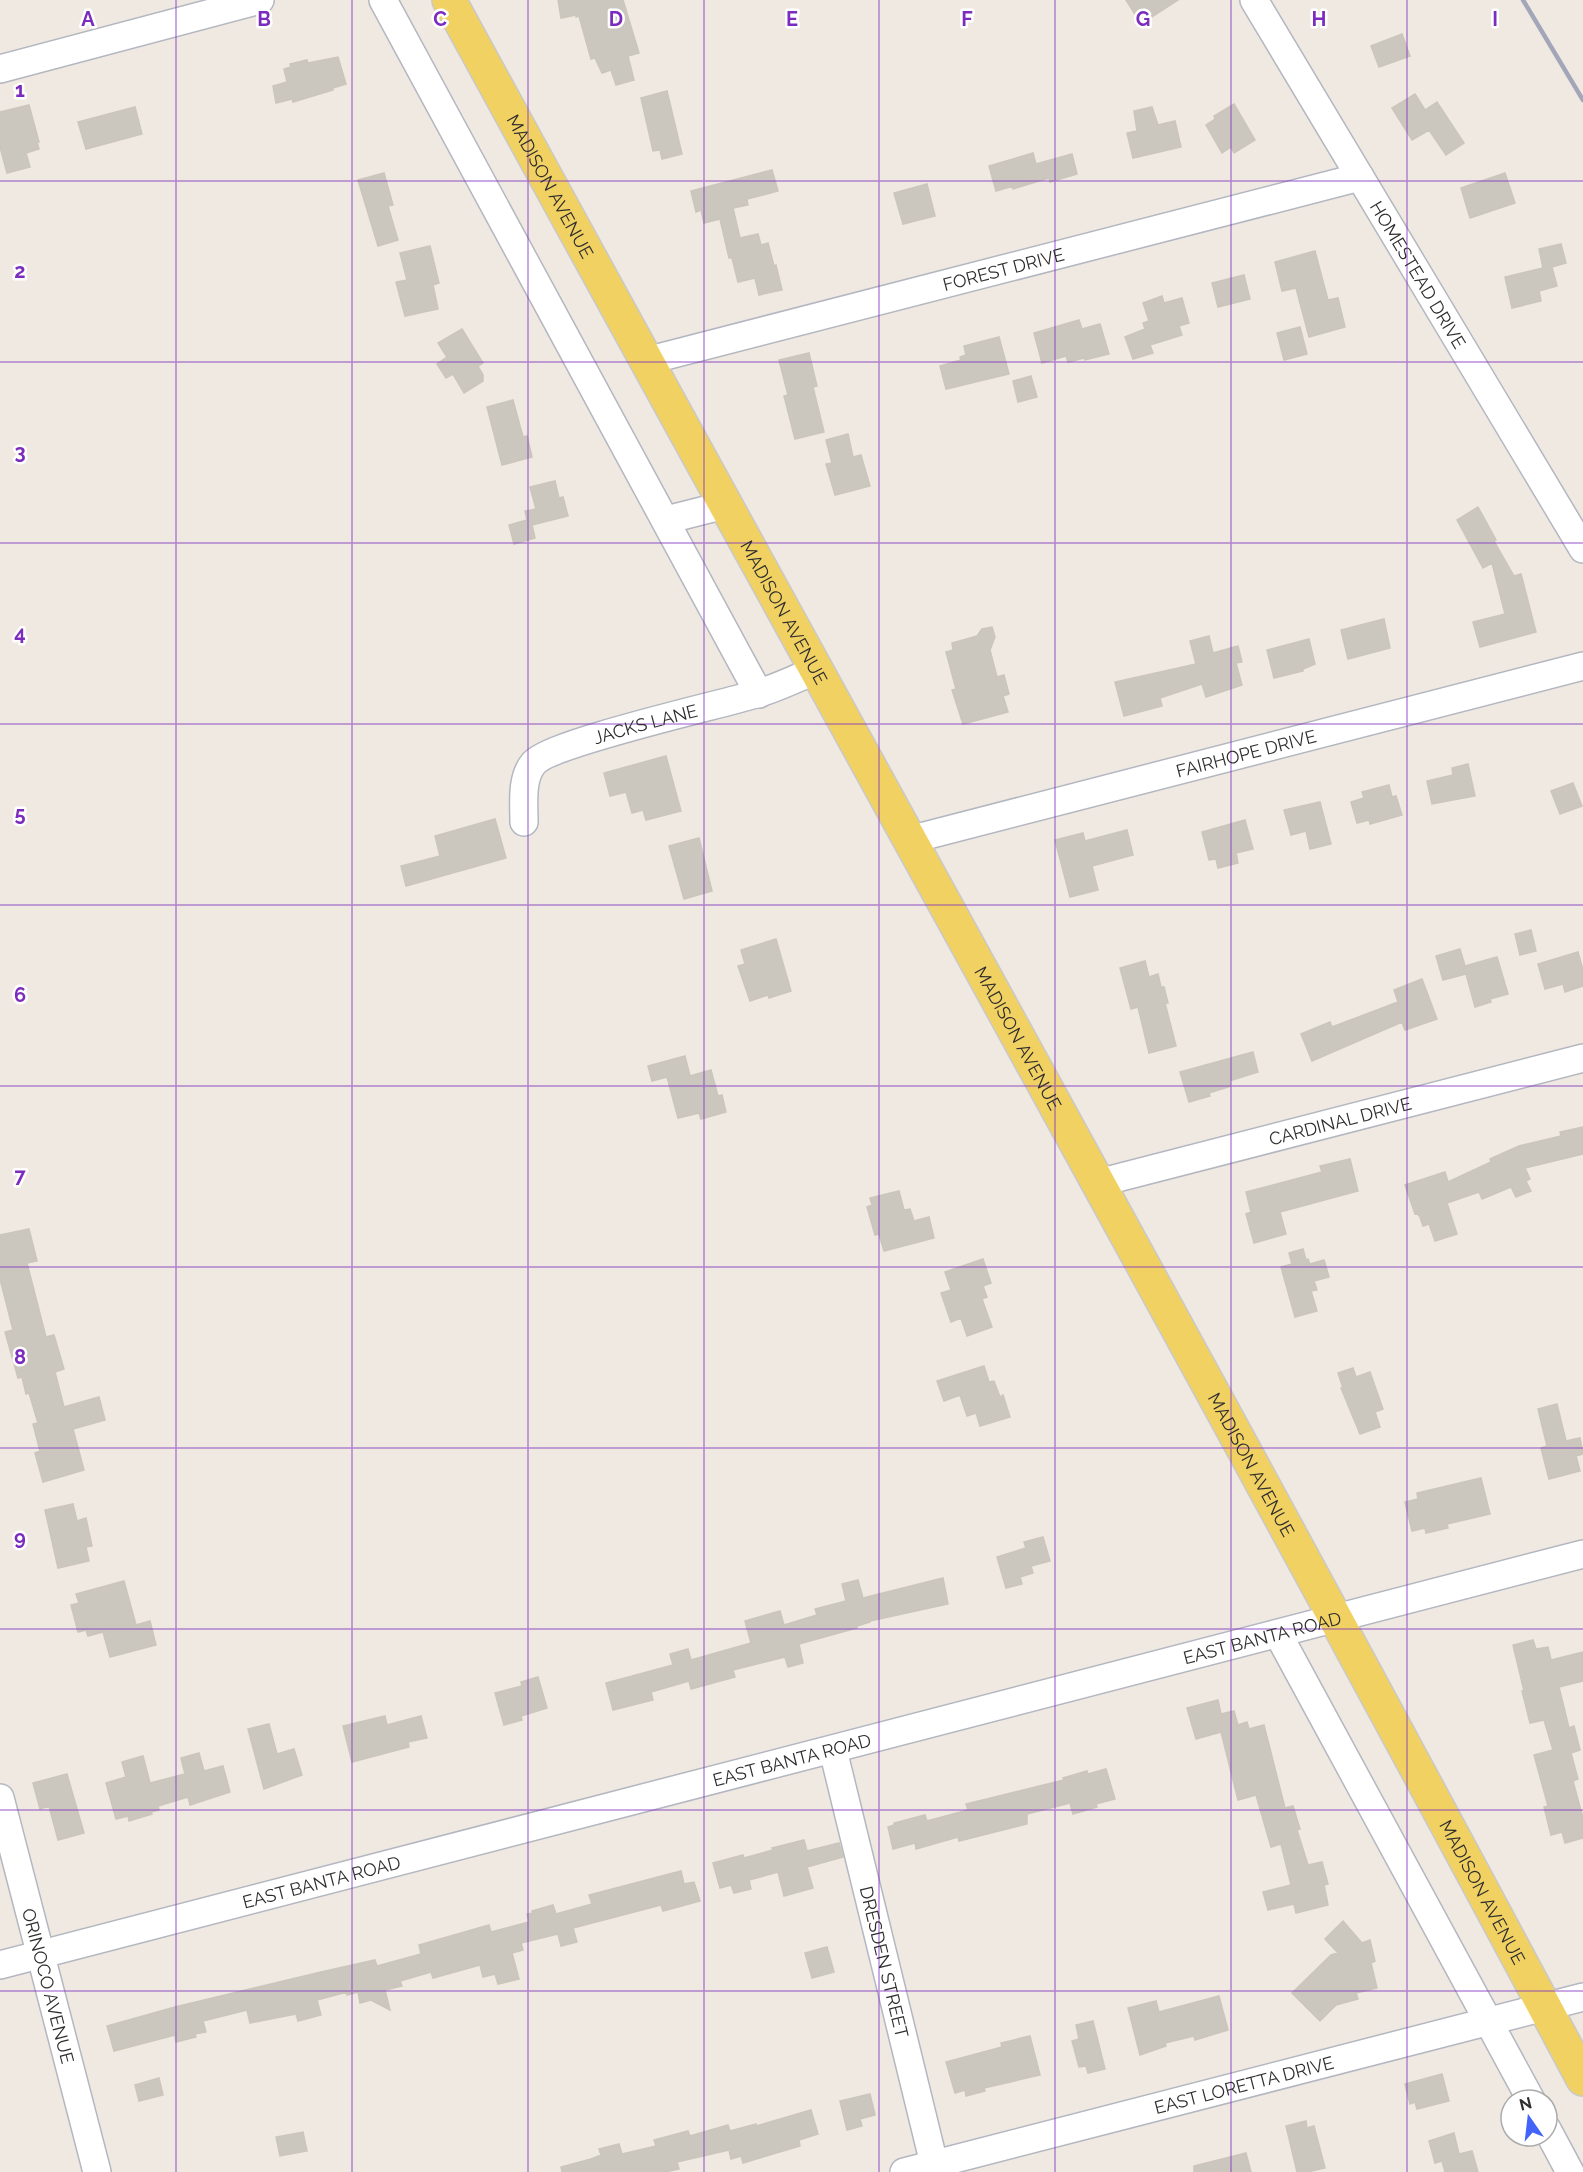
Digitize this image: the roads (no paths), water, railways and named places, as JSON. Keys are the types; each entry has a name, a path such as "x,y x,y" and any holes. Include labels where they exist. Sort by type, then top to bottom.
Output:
{"main road":[{"name":"MADISON AVENUE","path":"449,0 1337,1619 1583,2079"}],"street":[{"path":"0,69 260,0"},
{"path":"383,0 759,694"},
{"name":"HOMESTEAD DRIVE","path":"1254,0 1583,549"},
{"name":"FOREST DRIVE","path":"645,361 1360,177"},
{"path":"666,520 725,504"},
{"name":"FAIRHOPE DRIVE","path":"909,840 1583,666"},
{"name":"JACKS LANE","path":"524,822 524,789 527,776 532,765 539,758 609,734 759,694 816,670"},
{"name":"CARDINAL DRIVE","path":"1098,1183 1583,1058"},
{"name":"EAST BANTA ROAD","path":"0,1965 1583,1554"},
{"path":"1278,1634 1524,2088"},
{"name":"DRESDEN STREET","path":"833,1750 935,2168"},
{"name":"ORINOCO AVENUE","path":"0,1798 39,1955 98,2172"},
{"name":"EAST LORETTA DRIVE","path":"904,2172 935,2168 1583,1997"},
{"path":"1557,2148 1570,2172"}],"railway":[{"path":"1523,0 1583,100"}]}
